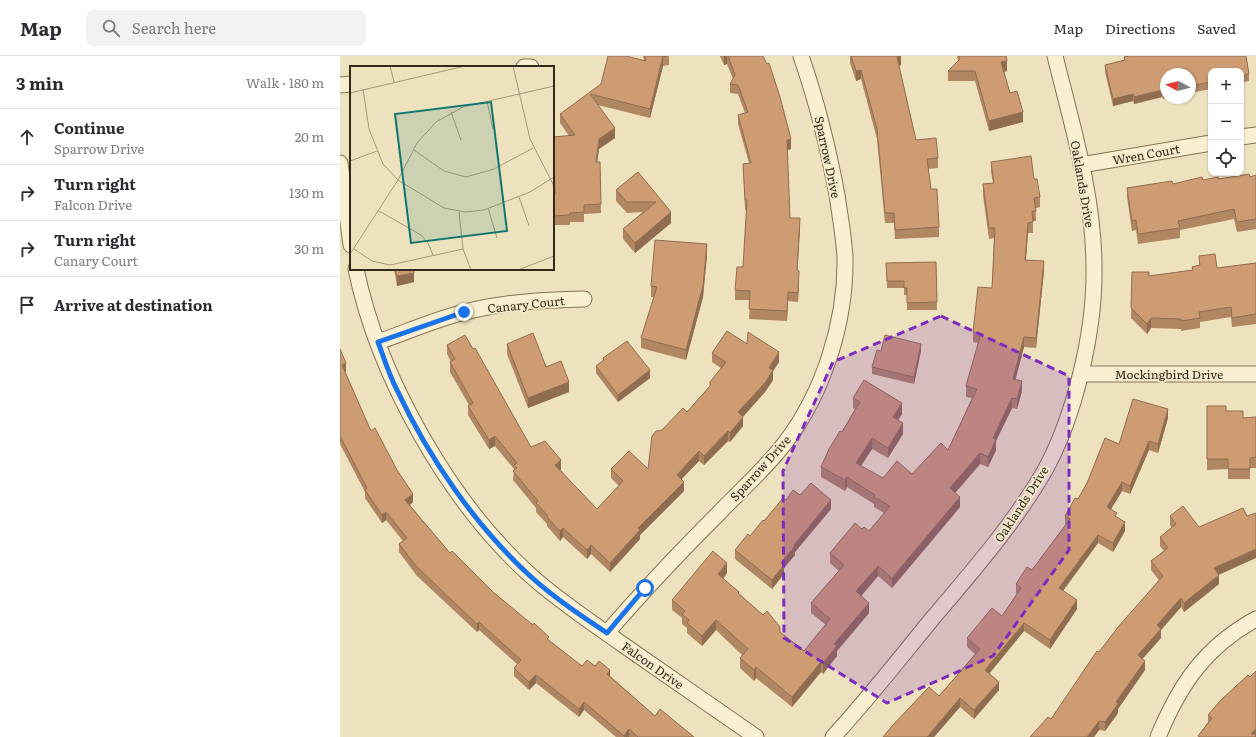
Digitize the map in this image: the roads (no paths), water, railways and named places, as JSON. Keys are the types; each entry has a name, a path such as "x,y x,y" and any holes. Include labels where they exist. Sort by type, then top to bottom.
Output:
{"street":[{"name":"Sparrow Drive","path":"607,633 645,588 785,443 804,414 818,385 830,354 844,290 845,258 842,225 827,143 814,94 801,56"},
{"name":"Oaklands Drive","path":"833,737 991,549 1019,511 1044,471 1065,424 1081,374 1089,328 1094,268 1088,199 1055,56"},
{"path":"340,85 350,84"},
{"path":"1244,137 1256,135"},
{"name":"Wren Court","path":"1081,166 1208,144"},
{"path":"340,164 350,238"},
{"name":"Falcon Drive","path":"356,270 367,312 378,342 396,388 410,416 459,494 498,542 529,575 564,604 756,737"},
{"name":"Canary Court","path":"378,342 464,312 549,300 584,299"},
{"name":"Mockingbird Drive","path":"1081,374 1256,374"},
{"path":"1158,737 1171,704 1186,680 1206,657 1228,636 1256,619"}]}
